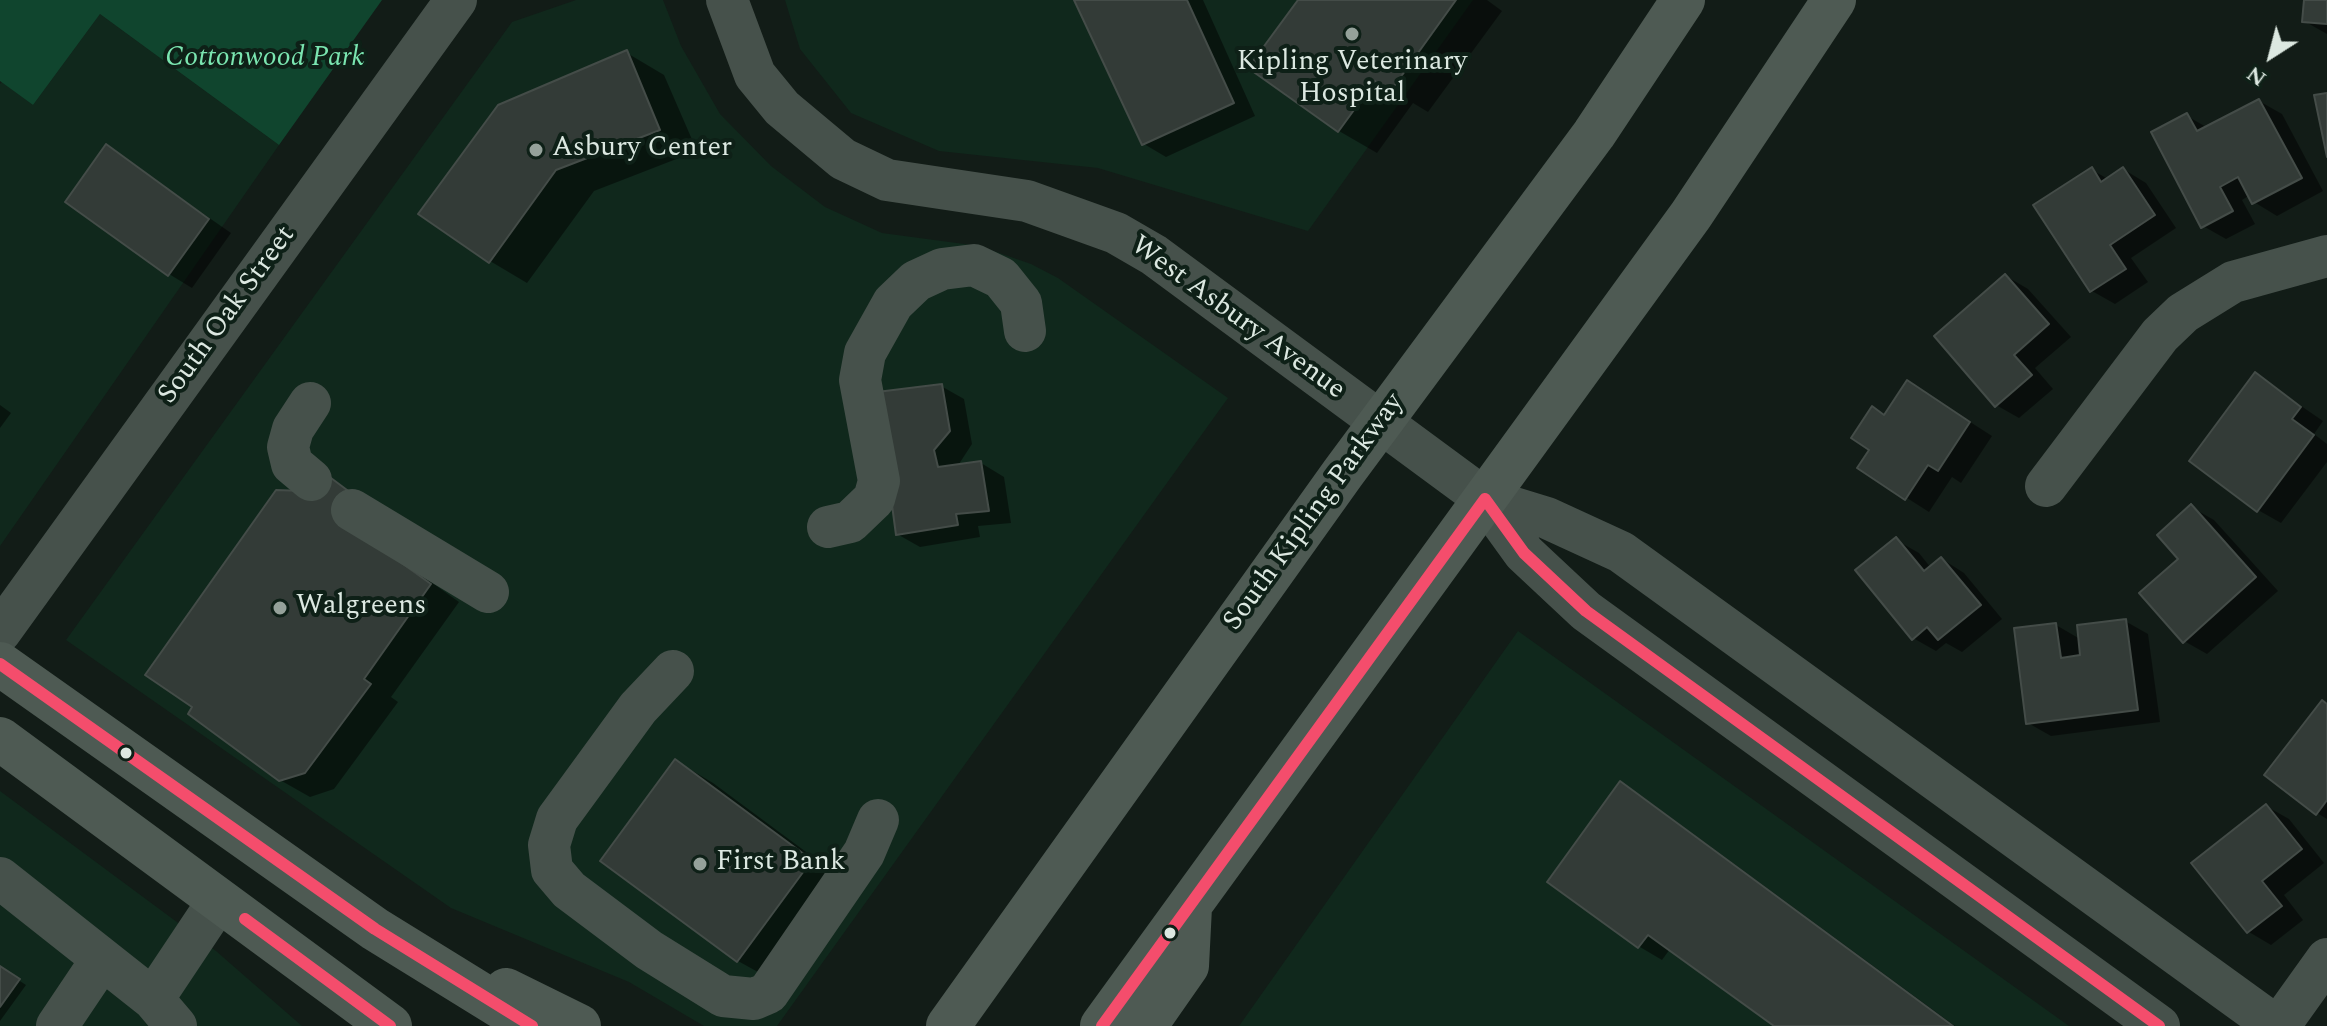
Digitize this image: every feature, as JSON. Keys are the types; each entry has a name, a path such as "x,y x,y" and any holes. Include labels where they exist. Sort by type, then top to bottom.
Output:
{"main road":[{"name":"South Kipling Parkway","path":"948,1026 1380,423 1594,134 1683,0"},
{"path":"1102,1026 1691,215 1834,0"},
{"path":"0,664 237,835 532,1026"},
{"path":"0,739 390,1026"},
{"path":"925,1026 1084,836"},
{"path":"1145,1026 1187,966 1190,907"},
{"path":"426,960 531,1000 579,1026"}],"street":[{"name":"South Oak Street","path":"0,632 456,0"},
{"name":"West Asbury Avenue","path":"727,0 755,75 800,126 843,159 887,180 1027,201 1116,233 1208,292 1485,499 1524,553 1586,611 2159,1026"},
{"path":"2046,486 2160,335 2183,313 2233,282 2327,256"},
{"path":"828,527 850,522 874,499 879,481 860,380 865,353 901,296 916,281 942,269 974,265 1001,278 1021,303 1025,331"},
{"path":"310,403 293,429 288,447 292,464 311,480"},
{"path":"1485,499 1547,518 1621,552 2278,1026 2327,959"},
{"path":"352,510 488,592"},
{"path":"673,671 638,708 557,819 549,845 552,870 569,890 649,950 723,996 754,999 768,993 864,853 878,820"},
{"path":"0,878 164,1012 219,900"},
{"path":"57,1026 102,959"}],"shaded area":[{"name":"Asbury Center","path":"576,0 663,0 681,46 720,114 771,166 825,207 882,233 979,246 1031,264 1058,278 1228,398 777,1026 704,1026 629,982 451,908 66,640 512,22"},
{"path":"785,0 1473,0 1308,231 1098,168 939,151 851,113 800,49"},
{"path":"100,14 279,145 0,546 0,84 2,82 33,105"},
{"path":"1518,631 2069,1026 1239,1026"},
{"path":"0,791 216,951 302,1026 0,1026"}],"green space":[{"name":"Cottonwood Park","path":"0,0 382,0 279,145 100,14 33,105 0,81"}],"building":[{"path":"1074,0 1187,0 1234,103 1142,145"},
{"name":"Kipling Veterinary Hospital","path":"1298,0 1456,0 1390,92 1375,81 1338,132 1248,68"},
{"path":"2304,0 2327,0 2327,24 2302,22"},
{"name":"Asbury Center","path":"627,50 660,130 556,170 489,263 418,214 498,105"},
{"path":"2327,93 2327,157 2314,95"},
{"path":"2259,99 2302,178 2252,204 2238,177 2220,187 2233,211 2201,228 2151,132 2187,113 2197,131"},
{"path":"106,144 209,219 168,276 65,202"},
{"path":"2092,167 2101,182 2123,167 2155,215 2110,245 2126,269 2090,292 2033,205"},
{"path":"2005,274 2049,324 2014,355 2032,375 1995,407 1934,336"},
{"path":"2255,372 2301,407 2292,419 2314,435 2257,512 2189,461"},
{"path":"1907,380 1970,422 1938,471 1928,465 1905,500 1857,468 1869,450 1851,438 1872,406 1884,415"},
{"path":"942,384 950,431 934,450 938,467 981,461 989,511 956,514 958,525 896,535 877,392"},
{"name":"Walgreens","path":"319,469 359,499 343,521 431,584 364,679 371,684 305,773 279,781 188,714 192,707 145,675 276,490 304,491"},
{"path":"2191,504 2256,577 2183,643 2139,593 2178,559 2157,535"},
{"path":"1896,537 1924,571 1941,557 1981,605 1938,640 1927,627 1912,640 1855,570"},
{"path":"2126,619 2138,710 2026,724 2014,628 2056,623 2061,658 2080,655 2077,625"},
{"path":"2322,700 2327,704 2327,800 2316,815 2264,775"},
{"path":"675,759 812,860 737,962 600,861"},
{"path":"1620,781 1953,1026 1774,1026 1648,935 1638,948 1547,882"},
{"path":"2266,804 2302,849 2262,881 2282,906 2247,933 2191,863"},
{"path":"0,966 20,979 0,1007"}],"transit line":[{"path":"1102,1026 1485,499 1524,553 1586,611 2159,1026"},
{"path":"0,664 375,929 532,1026"},
{"path":"245,919 390,1026"}],"place":[{"name":"Kipling Veterinary Hospital","path":"1352,34"},
{"name":"Asbury Center","path":"536,150"},
{"name":"Walgreens","path":"280,608"},
{"name":"First Bank","path":"700,864"}]}
